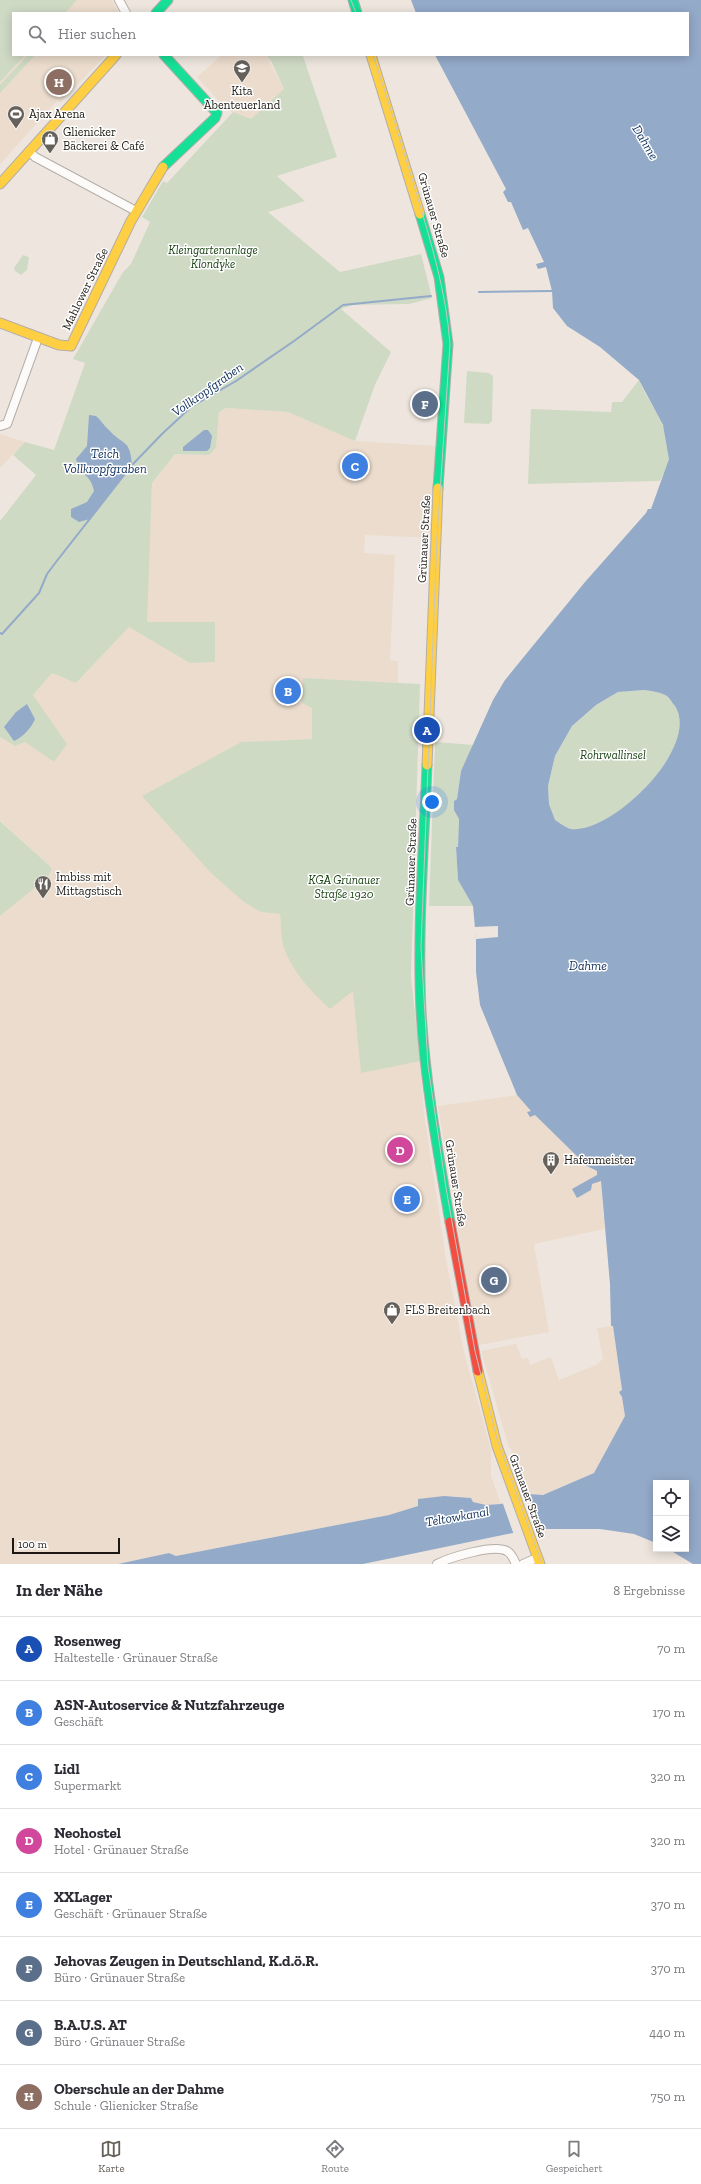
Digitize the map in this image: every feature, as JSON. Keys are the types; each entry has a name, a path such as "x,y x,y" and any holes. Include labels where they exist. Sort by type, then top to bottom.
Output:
{"main road":[{"path":"157,12 168,0"},
{"path":"353,0 357,12"},
{"path":"0,184 115,56"},
{"name":"Mahlower Straße","path":"0,323 38,338 66,347 71,346 136,211 161,169 215,118 217,113 215,109 165,56"},
{"name":"Grünauer Straße","path":"371,56 395,128 439,277 446,318 448,344 441,426 431,641 420,950 421,1011 426,1067 434,1129 462,1294 483,1390 507,1474 537,1557"}],"street":[{"path":"119,0 125,12"},
{"path":"29,151 36,158 136,211"},
{"path":"0,426 7,424 38,338"},
{"path":"437,1564 475,1551 502,1549 511,1555 516,1564"},
{"path":"523,1564 537,1557"}],"shaded area":[{"path":"77,0 112,0 118,12 66,12"},
{"path":"24,56 105,56 60,103 58,100 0,164 0,82"},
{"name":"Kita Abenteuerland","path":"221,56 268,56 267,57 284,89 251,119 227,110 197,77"},
{"path":"226,408 288,412 355,441 436,446 433,538 365,535 364,553 395,555 390,660 398,661 398,683 303,678 312,707 312,739 241,742 143,796 261,912 280,914 284,947 353,991 420,1061 424,1113 447,1265 464,1352 491,1449 491,1476 501,1504 486,1505 473,1502 471,1498 451,1496 418,1499 418,1506 389,1515 176,1556 169,1553 118,1564 0,1564 0,916 48,877 52,868 0,820 0,737 15,746 25,741 54,762 33,695 52,673 76,683 129,627 145,635 215,622 146,622 152,483 175,454 209,455 216,448 219,412"},
{"path":"0,434 25,442 0,468"},
{"path":"517,1095 587,1166 597,1171 592,1184 601,1180 603,1216 605,1216 604,1229 534,1244 549,1332 479,1345 463,1260 438,1106"},
{"path":"613,1326 625,1416 594,1473 543,1495 529,1494 522,1471 508,1444 481,1351 516,1344 522,1359 528,1358 530,1365 551,1357 559,1380 596,1365 603,1359 597,1328"}],"green space":[{"path":"0,0 77,0 66,12 12,12 12,56 24,56 0,82"},
{"path":"27,56 34,56 0,93 0,85"},
{"name":"Kleingartenanlage Klondyke","path":"303,56 337,157 277,176 305,201 268,212 340,272 421,254 432,298 409,304 352,305 341,309 391,352 375,385 355,441 288,412 226,408 219,412 216,448 209,455 175,454 152,483 147,622 215,622 215,662 190,663 129,627 76,683 52,673 33,695 67,744 54,762 25,742 15,746 0,737 0,521 36,475 13,455 25,442 54,450 85,363 73,359 123,272 131,264 150,222 142,217 163,181 167,183 233,112 251,119 284,89 271,61 267,57"},
{"path":"23,255 29,257 27,270 21,275 15,271 14,268"},
{"path":"467,371 489,373 493,376 492,421 489,424 464,423"},
{"path":"639,380 667,437 669,458 667,467 660,481 528,484 531,409 611,412 612,402 622,402"},
{"name":"KGA Grünauer Straße 1920","path":"303,678 420,684 411,976 420,1061 361,1073 353,991 330,1009 303,981 292,966 282,940 280,914 261,912 244,902 211,873 142,796 241,742 312,739 312,708 302,703"},
{"name":"Rohrwallinsel","path":"644,690 658,692 669,698 675,706 680,723 675,743 664,765 648,785 629,804 608,818 588,827 571,829 565,827 555,820 549,804 548,786 555,756 572,726 596,705 618,692"},
{"path":"435,742 474,745 461,771 457,799 454,801 455,810 459,819 458,847 456,848 458,880 473,906 429,906"},
{"path":"0,821 52,868 48,877 0,916"}],"water":[{"name":"Dahme","path":"411,0 701,0 701,1564 693,1564 673,1552 689,1552 689,1480 653,1480 653,1542 634,1534 600,1529 532,1529 363,1564 118,1564 169,1553 176,1556 389,1515 418,1506 418,1499 444,1496 471,1498 473,1502 486,1505 501,1504 529,1494 543,1495 594,1473 625,1416 622,1397 619,1392 622,1390 613,1326 611,1326 610,1284 601,1181 592,1184 591,1190 577,1198 572,1189 597,1175 597,1171 587,1166 535,1115 530,1117 527,1112 531,1111 517,1095 480,1005 476,972 476,939 473,906 458,880 456,847 458,847 459,819 454,810 454,801 457,799 461,771 493,700 505,680 585,582 648,509 651,509 669,459 663,425 639,380 600,347 567,326 553,308 552,291 546,267 538,269 536,264 544,262 528,228 523,230 511,202 508,202 503,192 506,189 436,56 689,56 689,12 416,12","holes":["644,690 660,693 666,696 675,706 680,723 675,743 664,764 648,785 629,803 608,818 588,827 571,829 555,820 549,804 548,786 555,756 572,726 596,705 618,692"]},
{"name":"Teich Vollkropfgraben","path":"89,415 96,416 114,435 128,446 132,465 90,519 79,522 71,517 71,509 87,502 94,491 90,481 80,468 76,459 87,446"},
{"path":"204,430 208,430 212,436 210,448 207,451 183,451 183,447"},
{"path":"27,704 35,719 27,732 14,741 4,727 16,712"}],"pier":[{"path":"498,926 498,937 476,939 474,927"},
{"path":"528,1492 542,1531 514,1535 502,1501"}],"waterway":[{"name":"Vollkropfgraben","path":"479,292 554,291"},
{"name":"Vollkropfgraben","path":"0,633 2,634 39,593 47,574 132,465 191,407 236,381 343,305 431,296"}],"tram line":[{"path":"351,0 356,12"},
{"path":"373,56 390,106 432,248 445,305 450,344 437,537 421,947 428,1066 446,1188 475,1351 497,1439 542,1564"}],"traffic: fast":[{"path":"157,12 168,0"},
{"path":"353,0 357,12"},
{"path":"163,167 215,118 217,113 165,56"},
{"path":"420,214 439,277 448,344 438,488"},
{"path":"427,765 420,919 421,1011 429,1091 450,1222"}],"traffic: slow":[{"path":"0,184 115,56"},
{"path":"371,56 420,214"},
{"path":"0,323 59,345 71,346 131,221 163,167"},
{"path":"427,765 438,488"},
{"path":"478,1371 497,1446 540,1564"}],"traffic: jam":[{"path":"450,1222 478,1371"}],"place":[{"name":"Oberschule an der Dahme","path":"59,82"},
{"name":"Kita Abenteuerland","path":"242,83"},
{"name":"Ajax Arena","path":"16,129"},
{"name":"Glienicker Bäckerei & Café","path":"50,154"},
{"name":"Jehovas Zeugen in Deutschland, K.d.ö.R.","path":"425,404"},
{"name":"Lidl","path":"355,466"},
{"name":"ASN-Autoservice & Nutzfahrzeuge","path":"288,691"},
{"name":"Rosenweg","path":"427,730"},
{"name":"Imbiss mit Mittagstisch","path":"43,899"},
{"name":"Neohostel","path":"400,1150"},
{"name":"Hafenmeister","path":"551,1175"},
{"name":"XXLager","path":"407,1199"},
{"name":"B.A.U.S. AT","path":"494,1280"},
{"name":"FLS Breitenbach","path":"392,1325"}],"water label":[{"name":"Teltowkanal","path":"457,1516"}]}
